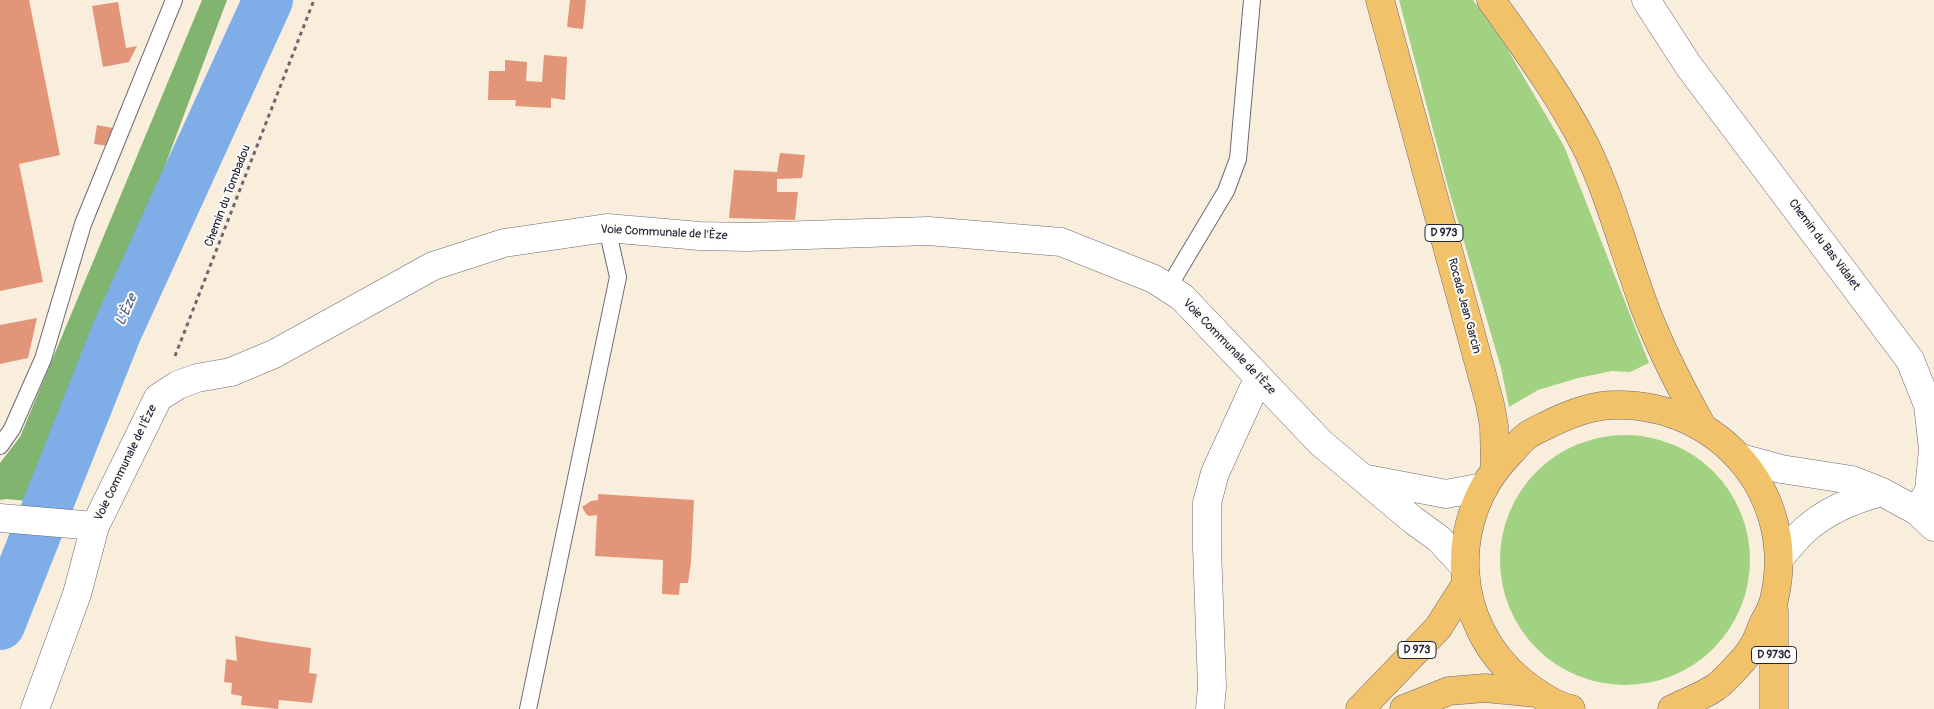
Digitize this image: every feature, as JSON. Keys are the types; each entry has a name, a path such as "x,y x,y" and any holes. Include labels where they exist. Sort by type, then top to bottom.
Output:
{"main road":[{"name":"Rocade Jean Garcin","path":"1380,0 1490,404 1494,426 1489,478"},
{"path":"1491,0 1550,84 1586,147 1610,207 1643,305 1678,384 1702,426"},
{"path":"1567,709 1536,693 1510,672 1489,646 1474,616 1465,575 1468,525 1489,478 1527,436 1568,414 1613,405 1659,409 1702,426 1723,441 1741,458 1762,489 1774,523 1779,559 1774,601 1752,649 1716,687 1672,709"},
{"name":"D 973","path":"1360,709 1438,628 1465,575"},
{"name":"D 973C","path":"1774,601 1774,709"},
{"path":"1404,709 1449,691 1485,688 1536,693"}],"street":[{"name":"Chemin du Bas Vidalet","path":"1646,0 1688,65 1910,360 1928,405 1933,449 1925,519"},
{"name":"Voie Communale de l'Èze","path":"35,709 77,594 95,526 158,398 178,385 197,378 231,372 274,354 433,266 504,243 607,228 747,237 928,231 1026,238 1061,242 1154,279 1182,297 1321,443 1439,539 1465,575"},
{"path":"1210,709 1212,687 1207,503 1215,473 1258,379"},
{"path":"1741,458 1781,469 1852,480 1882,492 1925,519"},
{"name":"Voie Communale de l'Èze","path":"1363,478 1446,494 1489,478"},
{"path":"1779,559 1806,529 1835,509 1857,498 1882,492"},
{"path":"5,518 95,526"}],"lane":[{"path":"0,446 12,429 43,359 84,224 174,0"},
{"path":"1168,288 1226,191 1238,159 1252,0"},
{"path":"528,709 618,277 607,228"}],"path":[{"name":"Chemin du Tombadou","path":"158,398 314,0"}],"green space":[{"path":"202,0 227,0 39,502 0,500 0,463 20,437"},
{"path":"1399,0 1473,0 1505,45 1564,146 1649,363 1630,372 1612,371 1578,378 1538,390 1509,407 1501,368 1448,187"},
{"path":"1613,435 1637,435 1661,440 1684,449 1714,471 1729,490 1741,512 1748,536 1750,560 1748,584 1741,608 1729,630 1714,649 1695,664 1673,676 1637,685 1613,685 1589,680 1566,671 1536,649 1521,630 1509,608 1500,572 1500,548 1505,524 1514,501 1536,471 1555,456 1577,444"},
{"path":"0,559 16,561 0,603"}],"building":[{"path":"0,0 29,0 60,155 19,164 43,282 0,291"},
{"path":"570,0 586,0 583,29 567,27"},
{"path":"118,2 126,48 137,46 129,62 103,67 92,6"},
{"path":"544,55 567,57 565,100 551,98 551,108 515,106 516,100 488,100 489,71 505,71 505,60 527,62 526,81 542,82"},
{"path":"97,125 113,128 109,146 94,144"},
{"path":"780,153 805,155 802,178 777,179 777,192 798,192 795,220 729,218 734,170 777,172"},
{"path":"37,318 28,358 0,364 0,325"},
{"path":"598,494 694,500 688,583 680,583 679,595 662,594 663,560 595,556 597,515 589,516 582,507 591,501 598,500"},
{"path":"235,636 311,648 309,673 317,674 312,703 279,700 278,709 241,705 242,696 231,694 232,683 224,682 226,659 237,661"}],"waterway":[{"name":"L'Èze","path":"0,625 117,331 268,0"}]}
